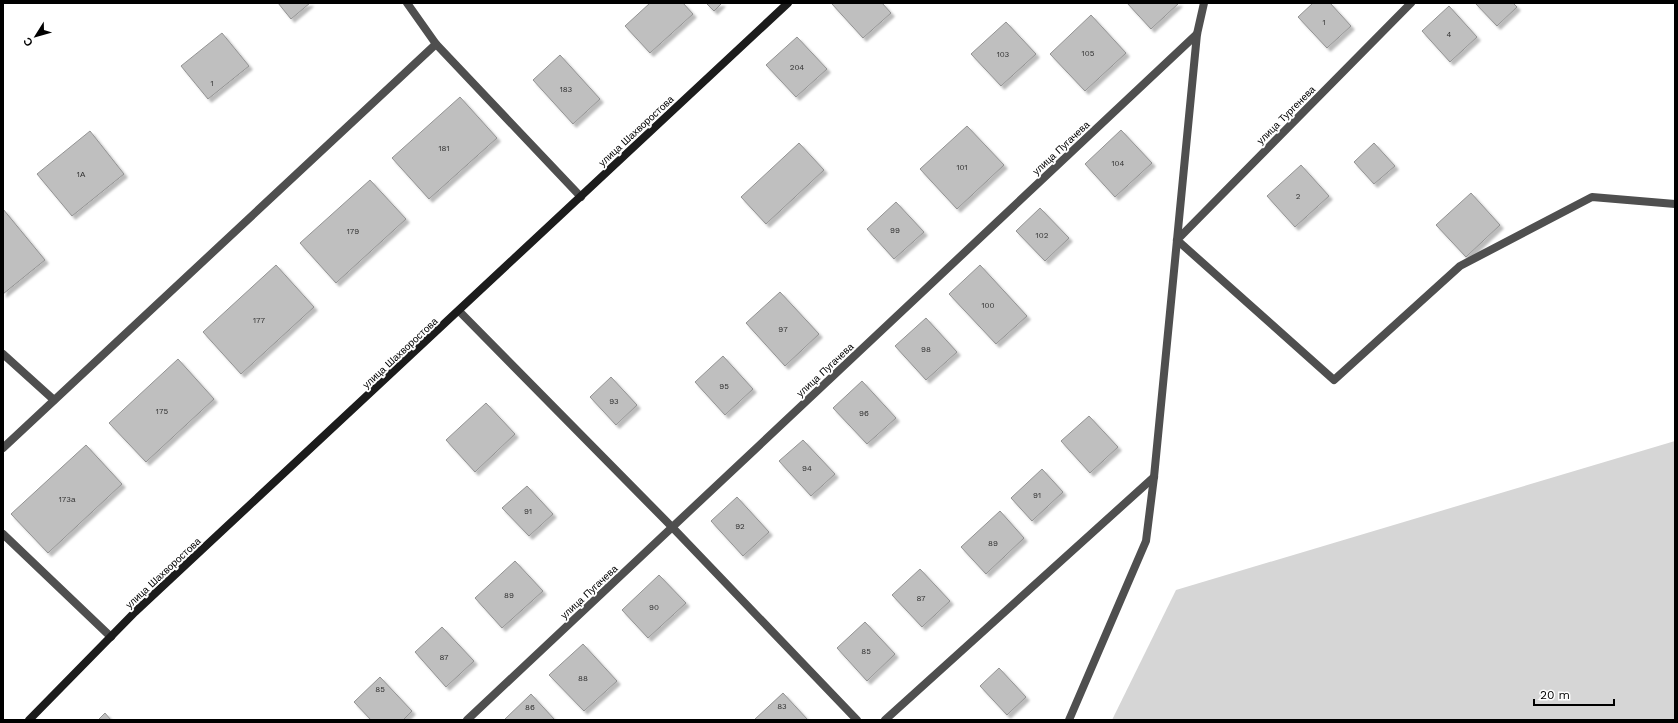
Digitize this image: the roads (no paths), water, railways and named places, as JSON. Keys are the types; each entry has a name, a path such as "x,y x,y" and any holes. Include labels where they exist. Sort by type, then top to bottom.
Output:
{"street":[{"path":"408,3 436,44 581,197"},
{"name":"улица Шахворостова","path":"29,720 135,612 788,3"},
{"path":"1069,720 1146,541 1154,477 1197,34 1204,3"},
{"name":"улица Тургенева","path":"1177,240 1411,3"},
{"name":"улица Пугачева","path":"467,720 1197,34"},
{"path":"3,448 436,44"},
{"path":"1177,240 1334,380 1460,266 1592,197 1675,204"},
{"path":"459,311 672,527 857,720"},
{"path":"3,354 54,400"},
{"path":"885,720 1154,477"},
{"path":"3,534 111,637"}]}
